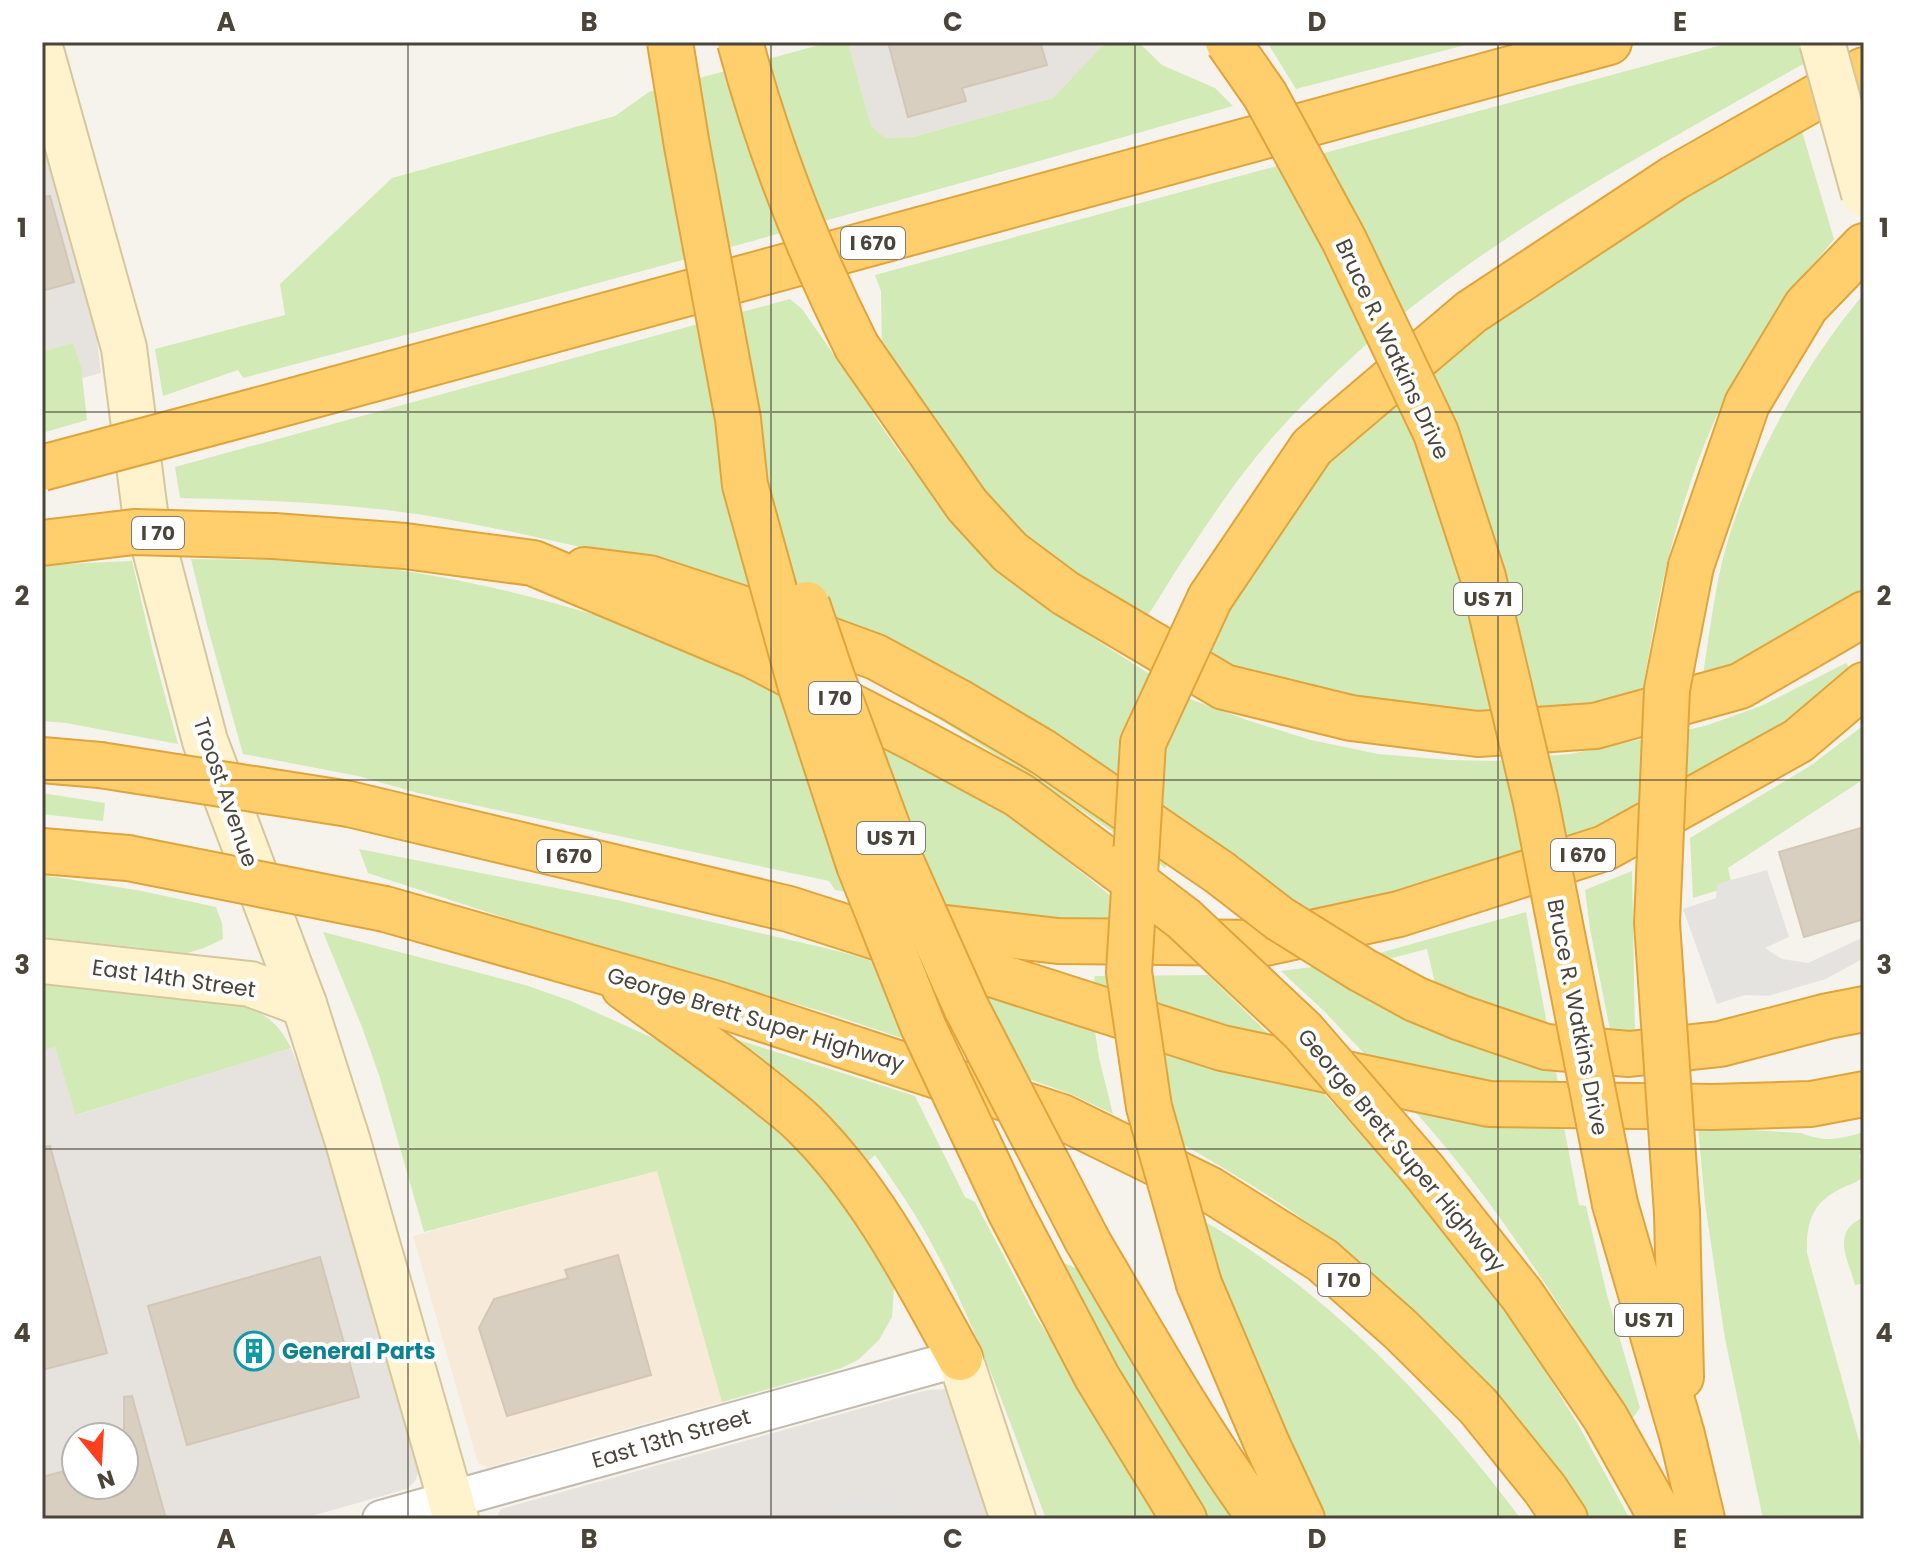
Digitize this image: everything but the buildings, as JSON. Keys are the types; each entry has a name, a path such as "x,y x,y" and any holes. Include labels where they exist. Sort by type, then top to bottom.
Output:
{"highway":[{"name":"US 71","path":"670,42 738,419 766,478 833,680 896,850 966,1007 1087,1240 1149,1345 1261,1519"},
{"path":"740,42 787,190 825,282 857,347 967,505 1010,552 1065,593 1224,687 1351,718 1478,734 1595,726 1740,686 1864,614"},
{"name":"Bruce R. Watkins Drive","path":"1228,42 1265,95 1344,240 1436,433 1483,577 1536,802 1615,1204 1682,1435 1702,1519"},
{"name":"I 670","path":"42,468 1609,42"},
{"path":"1302,1519 1199,1284 1149,1107 1129,972 1143,743 1210,598 1312,447 1471,312 1674,178 1864,70"},
{"path":"1682,1435 1677,1213 1657,923 1667,689 1691,566 1747,404 1806,306 1864,246"},
{"path":"738,419 745,485 801,687 859,865 923,1026 1011,1213 1097,1377 1184,1519"},
{"name":"George Brett Super Highway","path":"42,543 134,532 274,536 405,546 533,563 752,655 1019,795 1184,919 1303,1031 1424,1171 1522,1295 1605,1417 1662,1519"},
{"path":"533,563 649,578 876,657 1043,752 1219,872 1280,919 1362,970 1415,999 1546,1047 1629,1054 1720,1044 1852,1006"},
{"name":"I 670","path":"42,760 100,765 349,804 789,909 1058,941 1265,943 1399,914 1605,848 1798,741 1864,685"},
{"name":"George Brett Super Highway","path":"42,851 128,858 385,909 714,1003 1062,1117 1209,1189 1322,1260 1400,1329 1478,1406 1545,1489 1565,1519"},
{"path":"789,909 1222,1048 1489,1104 1713,1107 1811,1104 1864,1094"},
{"path":"603,971 744,1073 804,1123 842,1165 883,1224 960,1358"}],"street":[{"path":"1822,42 1864,194"},
{"name":"Troost Avenue","path":"42,54 124,348 145,512 205,741 304,1004 348,1142 453,1510"},
{"name":"East 14th Street","path":"42,961 250,984 304,1004"},
{"path":"960,1358 1013,1519"},
{"name":"East 13th Street","path":"381,1519 453,1510 960,1358"}],"shaded area":[{"path":"848,42 1101,42 1102,46 1053,98 913,137 885,138 871,126"},
{"path":"42,124 92,298 101,373 42,389"},
{"path":"1767,870 1789,937 1765,948 1782,959 1808,963 1864,937 1864,958 1826,979 1768,996 1745,995 1717,1004 1683,909 1716,898 1717,884"},
{"path":"55,1047 77,1115 291,1048 344,1199 419,1470 415,1481 407,1489 301,1519 42,1519 42,1051"},
{"path":"658,1171 722,1402 488,1467 478,1463 413,1236"},
{"path":"948,1389 992,1519 496,1519 501,1509 927,1390"},
{"path":"896,1488 905,1519 823,1519 820,1510"}],"green space":[{"path":"830,42 848,42 871,126 885,138 913,137 1053,98 1102,46 1116,42 1138,42 1162,65 1215,88 1233,106 739,245 243,378 238,370 163,396 155,349 285,315 280,284 392,178 615,116 649,92"},
{"path":"1267,42 1477,42 1296,89"},
{"path":"1733,42 1841,42 1568,199 1438,286 1377,335 1300,408 1256,458 1209,521 1141,625 1041,553 993,506 882,347 881,291 875,275"},
{"path":"1801,128 1834,239 1765,330 1730,389 1709,433 1671,549 1641,698 1582,709 1436,714 1262,681 1198,654 1311,473 1545,276"},
{"path":"1864,294 1864,602 1702,683 1722,562 1745,493 1799,386 1820,352"},
{"path":"790,299 802,309 834,355 841,353 875,417 956,525 1000,567 1065,620 1187,698 1247,720 1311,740 1378,754 1494,761 1570,754 1705,726 1761,706 1846,663 1852,671 1783,725 1730,759 1576,838 1433,886 1310,913 1217,847 673,569 465,522 403,512 308,503 180,498 175,467"},
{"path":"73,343 81,367 87,420 42,433 42,352"},
{"path":"191,559 324,562 417,573 556,604 691,647 970,790 1023,826 1150,927 1016,920 835,890 829,881 418,793 358,776 243,754"},
{"path":"132,561 178,744 42,721 42,565"},
{"path":"861,673 918,697 1170,859 1165,868 1015,767"},
{"path":"1864,725 1864,779 1728,868 1732,886 1693,898 1690,838 1810,766"},
{"path":"42,793 105,803 103,821 42,814"},
{"path":"359,849 617,900 872,961 905,1039 527,925 368,873"},
{"path":"1632,871 1635,1033 1610,1030 1585,890"},
{"path":"42,875 216,907 222,923 223,939 187,953 42,937"},
{"path":"1526,912 1547,1024 1479,1006 1435,983 1427,949 1388,959 1376,954"},
{"path":"323,932 525,985 571,1001 664,1043 705,1066 815,1161 889,1266 894,1288 892,1317 879,1340 858,1360 839,1369 722,1402 657,1171 424,1232 380,1078"},
{"path":"1320,966 1554,1061 1560,1093 1375,1065 1281,971"},
{"path":"42,973 235,1001 268,1018 281,1031 291,1048 76,1115 55,1047 42,1051"},
{"path":"1208,975 1277,1042 1093,987 1095,976"},
{"path":"984,992 1094,1025 1113,1114 1071,1094 1026,1078"},
{"path":"729,1037 915,1096 965,1197 975,1202 1035,1315 1164,1519 1046,1519 966,1314 934,1248 906,1201 875,1155 860,1168"},
{"path":"1153,1038 1313,1081 1406,1186 1531,1348 1579,1426 1630,1519 1592,1519 1530,1433 1459,1355 1394,1294 1336,1244 1290,1210 1175,1140"},
{"path":"1409,1105 1537,1126 1564,1127 1579,1205 1586,1206 1607,1295 1640,1408 1631,1420 1500,1218"},
{"path":"1698,1127 1801,1133 1826,1139 1864,1132 1864,1153 1859,1155 1864,1175 1817,1207 1810,1223 1807,1253 1864,1459 1864,1519 1763,1519 1725,1339 1705,1203"},
{"path":"1195,1216 1289,1277 1373,1350 1451,1432 1521,1519 1325,1519 1283,1444"},
{"path":"1864,1217 1864,1283 1855,1285 1844,1238 1847,1230"},
{"path":"1053,1259 1079,1269 1240,1519 1205,1519"}],"place":[{"name":"General Parts","path":"254,1351"}]}
